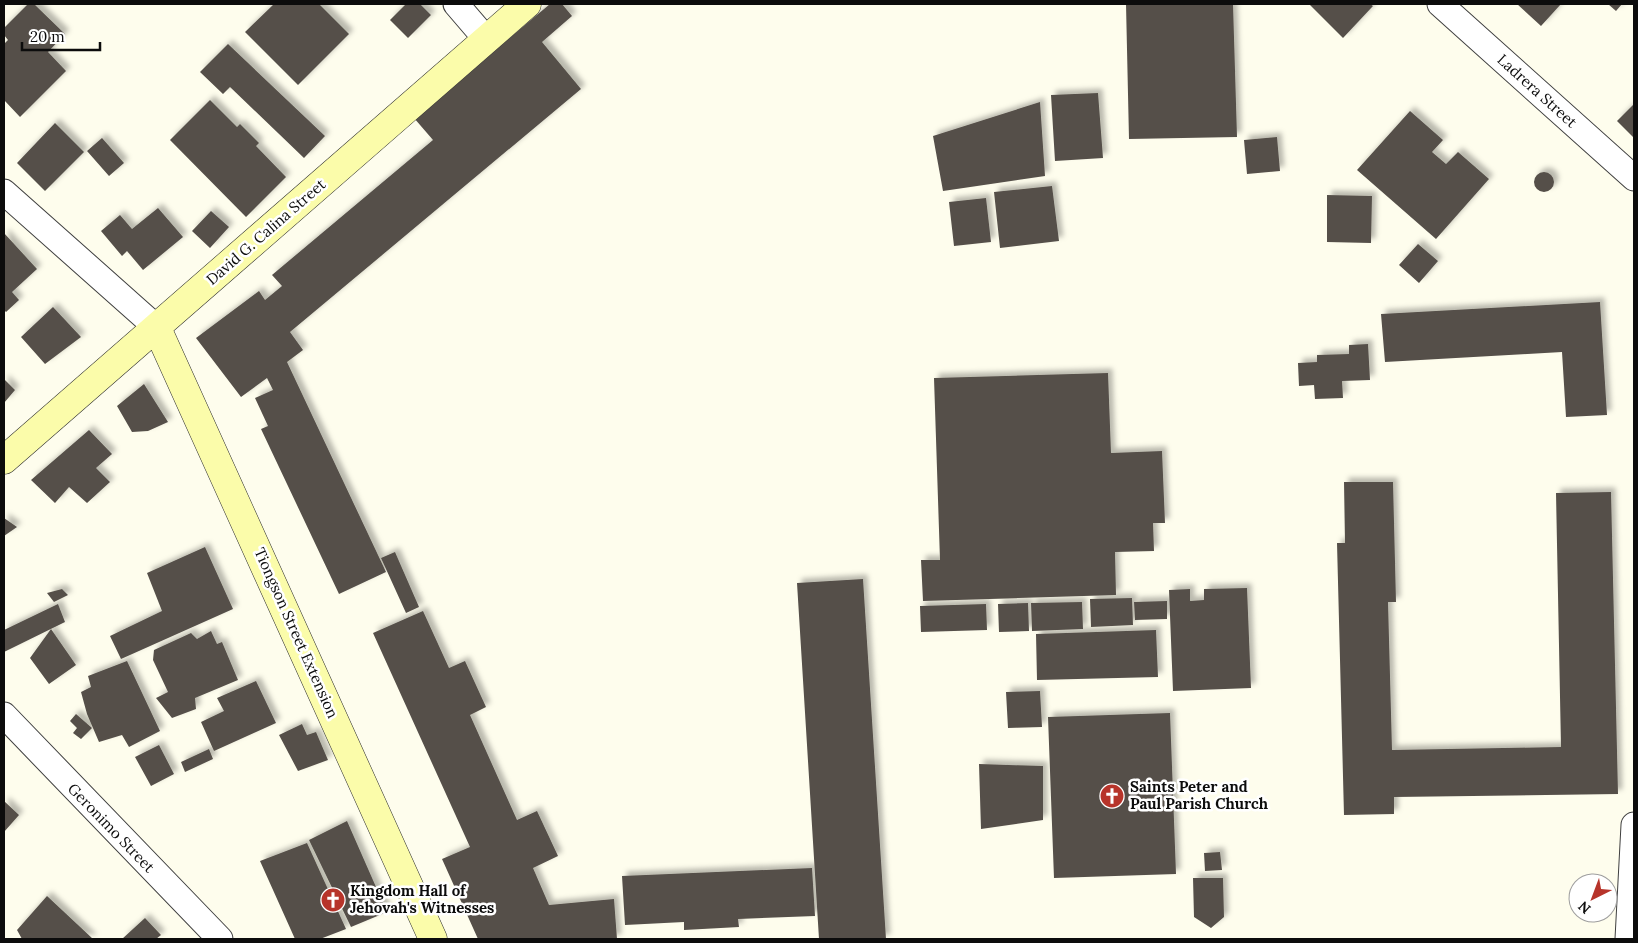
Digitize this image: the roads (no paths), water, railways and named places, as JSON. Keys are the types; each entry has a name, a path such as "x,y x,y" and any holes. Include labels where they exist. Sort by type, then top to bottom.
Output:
{"street":[{"path":"456,4 486,39"},
{"name":"David G. Calina Street","path":"4,460 528,4"},
{"name":"Ladrera Street","path":"1440,4 1634,178"},
{"path":"4,192 157,328"},
{"name":"Tiongson Street Extension","path":"157,328 434,939"},
{"name":"Geronimo Street","path":"4,715 220,939"},
{"path":"1628,939 1634,825"}],"place":[{"name":"Saints Peter and Paul Parish Church","path":"1112,796"},
{"name":"Kingdom Hall of Jehovah's Witnesses","path":"333,900"}]}
